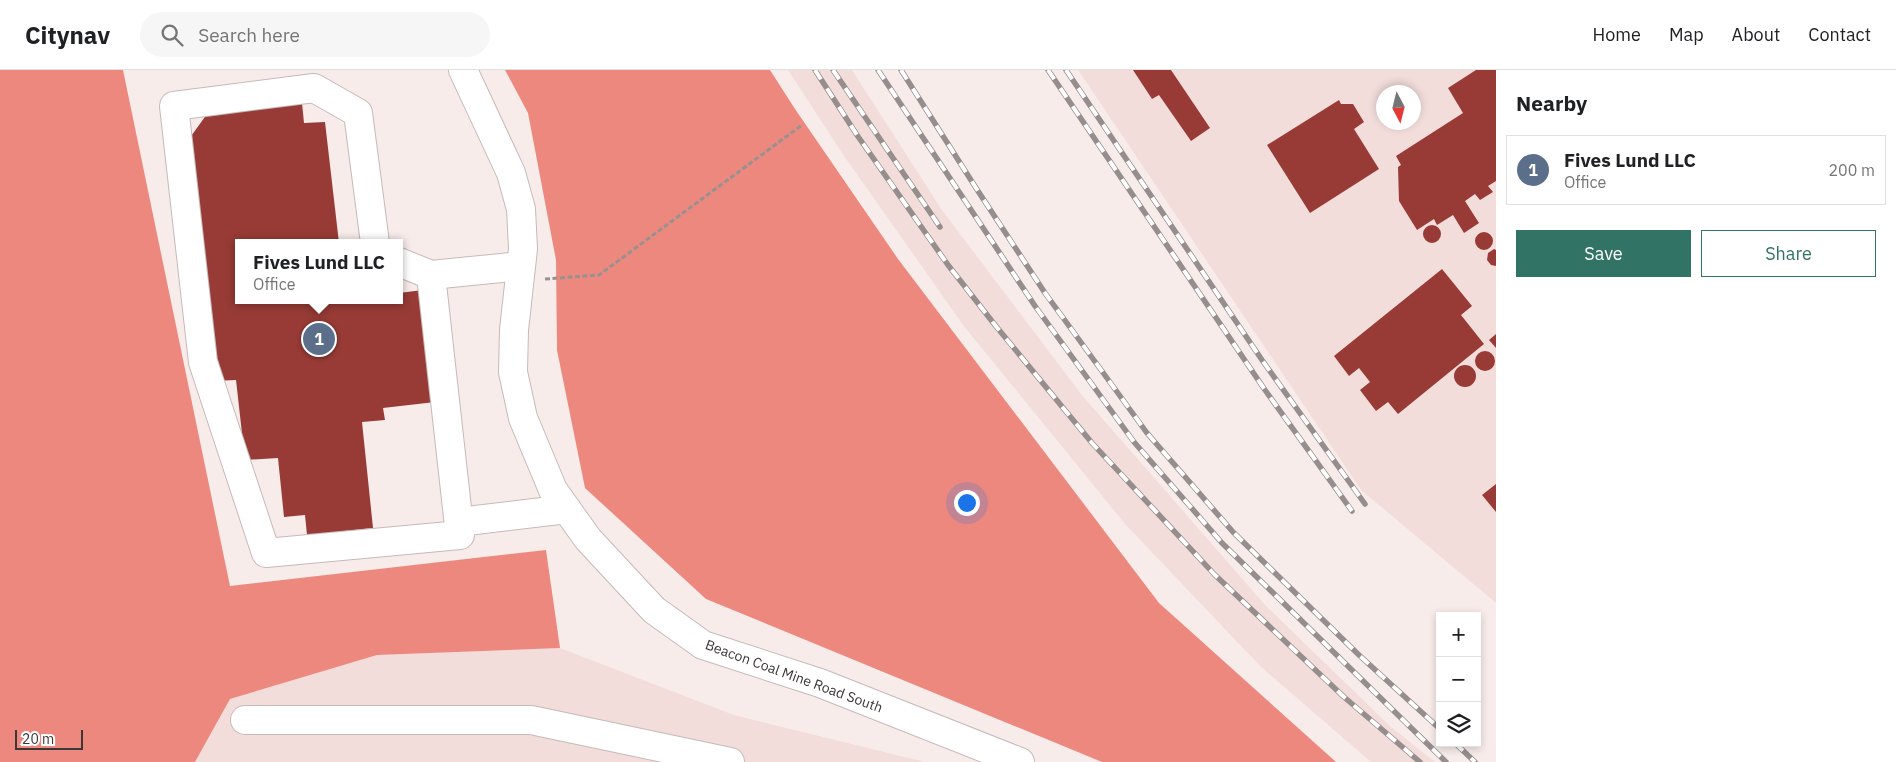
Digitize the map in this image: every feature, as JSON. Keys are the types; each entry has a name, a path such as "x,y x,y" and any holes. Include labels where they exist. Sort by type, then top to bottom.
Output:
{"street":[{"name":"Beacon Coal Mine Road South","path":"463,70 511,174 521,209 523,249 514,330 513,372 522,418 553,490 588,538 654,610 703,645 820,683 1020,762"},
{"path":"374,239 358,114 314,88 273,82 174,106 203,362 266,553 460,535 432,275"},
{"path":"403,264 432,275 520,274"},
{"path":"459,522 567,509"},
{"path":"245,720 531,720 730,762"}],"path":[{"path":"520,274 599,274 802,125"}],"shaded area":[{"path":"0,70 123,70 230,586 546,550 560,648 377,655 230,699 195,762 0,762"},
{"path":"505,70 770,70 898,259 1159,603 1336,762 1102,762 706,599 585,488 557,350 556,260 528,113"},
{"path":"788,70 852,70 942,210 1081,394 1266,606 1391,727 1435,762 1371,762 1261,667 1125,524 963,325 842,153"},
{"path":"1078,70 1496,70 1496,603 1361,490"},
{"path":"560,648 734,715 925,762 195,762 230,699 377,655"}],"building":[{"path":"1133,70 1171,70 1210,128 1191,141 1159,95 1152,99"},
{"path":"1476,70 1496,70 1496,181 1488,186 1493,192 1480,200 1475,194 1465,201 1479,223 1464,233 1453,215 1437,225 1434,219 1417,230 1399,201 1398,167 1401,165 1396,156 1463,113 1448,88"},
{"path":"1339,100 1341,104 1353,104 1364,122 1354,129 1379,169 1310,213 1267,145"},
{"path":"302,103 304,123 325,122 339,239 235,239 235,304 403,304 403,292 423,290 435,402 383,408 385,420 362,422 373,528 307,535 305,515 284,517 278,458 245,460 236,380 214,381 189,139 207,114"},
{"path":"1432,225 1438,228 1441,234 1438,240 1432,243 1426,240 1423,234 1426,228"},
{"path":"1480,232 1488,232 1493,237 1491,248 1480,250 1475,245 1475,237"},
{"path":"1494,249 1496,250 1496,266 1491,265 1487,260 1488,253"},
{"path":"1442,269 1472,306 1461,315 1484,344 1398,414 1388,402 1376,411 1360,390 1370,382 1359,368 1349,376 1334,356"},
{"path":"1496,334 1496,348 1489,340"},
{"path":"1481,351 1489,351 1495,357 1495,365 1489,371 1481,371 1475,365 1475,357"},
{"path":"1465,365 1473,368 1476,376 1473,384 1465,387 1457,384 1454,376 1457,368"},
{"path":"1496,484 1496,512 1482,495"}],"railway":[{"path":"815,70 857,135 948,265 1092,443 1215,575 1344,697 1420,762"},
{"path":"833,70 940,227"},
{"path":"878,70 1035,306 1134,442 1222,543 1446,762"},
{"path":"901,70 1045,293 1147,433 1233,532 1360,656 1436,725"},
{"path":"1048,70 1265,390 1352,511"},
{"path":"1066,70 1262,360 1365,504"},
{"path":"1459,747 1475,762"}],"place":[{"name":"Fives Lund LLC","path":"319,339"}]}
